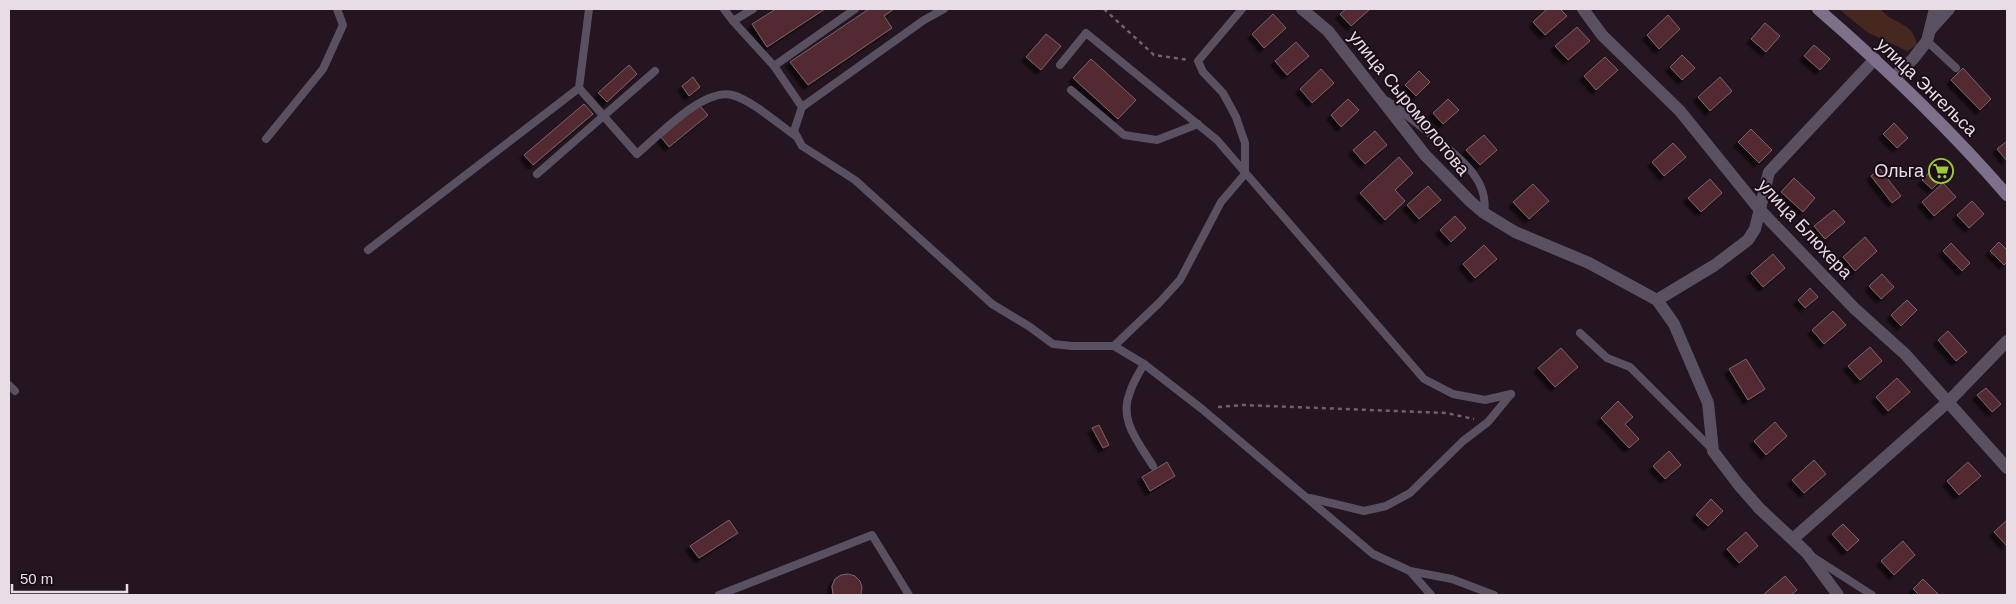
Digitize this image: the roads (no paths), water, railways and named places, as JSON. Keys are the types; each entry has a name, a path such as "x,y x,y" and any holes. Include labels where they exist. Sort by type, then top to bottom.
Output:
{"main road":[{"name":"улица Энгельса","path":"1818,9 1875,59 1938,120 2007,195"}],"street":[{"name":"улица Сыромолотова","path":"1302,9 1328,31 1377,95 1441,173 1458,191 1484,213 1515,232 1589,263 1657,300 1674,324 1708,403 1714,451 1738,484 1759,508 1794,538 1808,553 1838,595"},
{"name":"улица Блюхера","path":"1583,9 1602,35 1680,111 1760,210 1854,308 1905,354 2007,468"},
{"path":"1929,36 1935,9"},
{"path":"1894,77 1913,59 1949,9"},
{"path":"1657,300 1715,265 1748,240 1755,229 1769,172 1875,59"},
{"path":"1794,538 1949,401 2007,342"}],"lane":[{"path":"266,139 323,69 343,25 337,9"},
{"path":"368,250 579,88 589,9"},
{"path":"724,9 774,66 802,107"},
{"path":"733,21 753,9"},
{"path":"774,66 855,9"},
{"path":"944,9 924,20 802,107 794,131 802,146 855,180 992,304 1030,327 1053,344 1114,346 1144,364 1202,409 1373,554 1410,571 1452,579 1494,595"},
{"path":"1114,346 1180,280 1221,202 1245,174 1245,143 1236,117 1223,93 1203,72 1198,61 1242,9"},
{"path":"1060,65 1086,33 1217,140 1424,379 1453,394 1485,400 1511,394 1488,422 1463,441 1410,493 1386,506 1364,512 1306,497"},
{"path":"1929,36 1956,68"},
{"path":"537,174 656,71"},
{"path":"579,88 637,154 699,102 714,95 732,95 755,106 798,138"},
{"path":"1072,90 1124,135 1157,140 1198,124"},
{"path":"1377,95 1408,115 1464,162 1482,191 1485,201 1484,213"},
{"path":"1580,333 1607,358 1630,367 1714,451"},
{"path":"1144,364 1129,393 1126,407 1127,422 1153,466"},
{"path":"9,385 15,391"},
{"path":"719,595 872,535 909,595"},
{"path":"1808,553 1872,595"},
{"path":"1410,571 1431,595"}],"place":[{"name":"Ольга","path":"1941,171"}]}
